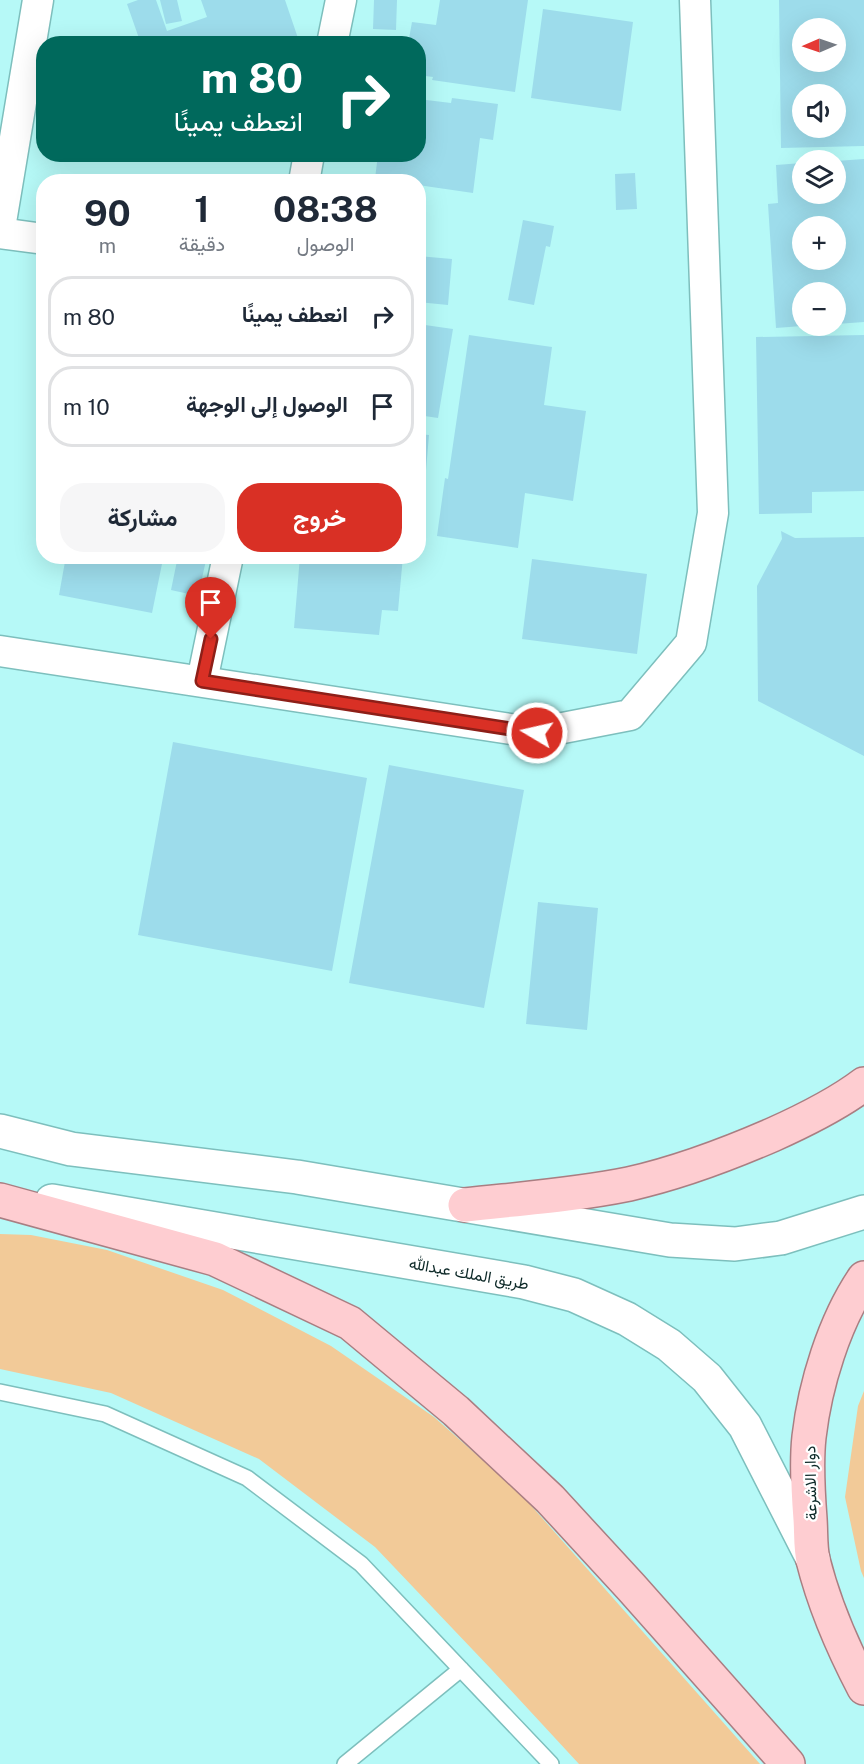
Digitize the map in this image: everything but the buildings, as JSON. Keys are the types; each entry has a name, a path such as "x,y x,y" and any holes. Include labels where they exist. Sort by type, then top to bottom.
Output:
{"main road":[{"path":"465,1205 574,1193 629,1184 683,1169 735,1151 799,1123 864,1084"},
{"path":"0,1200 215,1259 350,1323 456,1411 550,1499 788,1764"},
{"name":"دوار الاشرعة","path":"864,1278 837,1328 820,1379 809,1438 808,1495 813,1559 828,1608 864,1688"}],"street":[{"path":"0,228 38,0"},
{"path":"334,36 341,0"},
{"path":"0,651 537,733 630,715 691,643 713,513 695,0"},
{"path":"0,233 36,238"},
{"path":"202,681 226,564"},
{"path":"0,1131 71,1149 297,1177 670,1240 735,1244 781,1238 864,1212"},
{"name":"طريق الملك عبدالله","path":"0,1192 524,1282 574,1295 627,1319 669,1345 707,1378 745,1426 813,1559"}],"lane":[{"path":"0,1392 105,1414 247,1478 361,1564 551,1764"},
{"path":"345,1764 461,1669"}],"shaded area":[{"path":"0,1234 31,1235 107,1250 223,1290 331,1346 434,1417 520,1493 760,1764 579,1764 375,1547 259,1459 111,1393 0,1369"},
{"path":"864,1391 864,1578 845,1497 858,1406"}],"route":[{"path":"211,639 202,681 537,733"}]}
